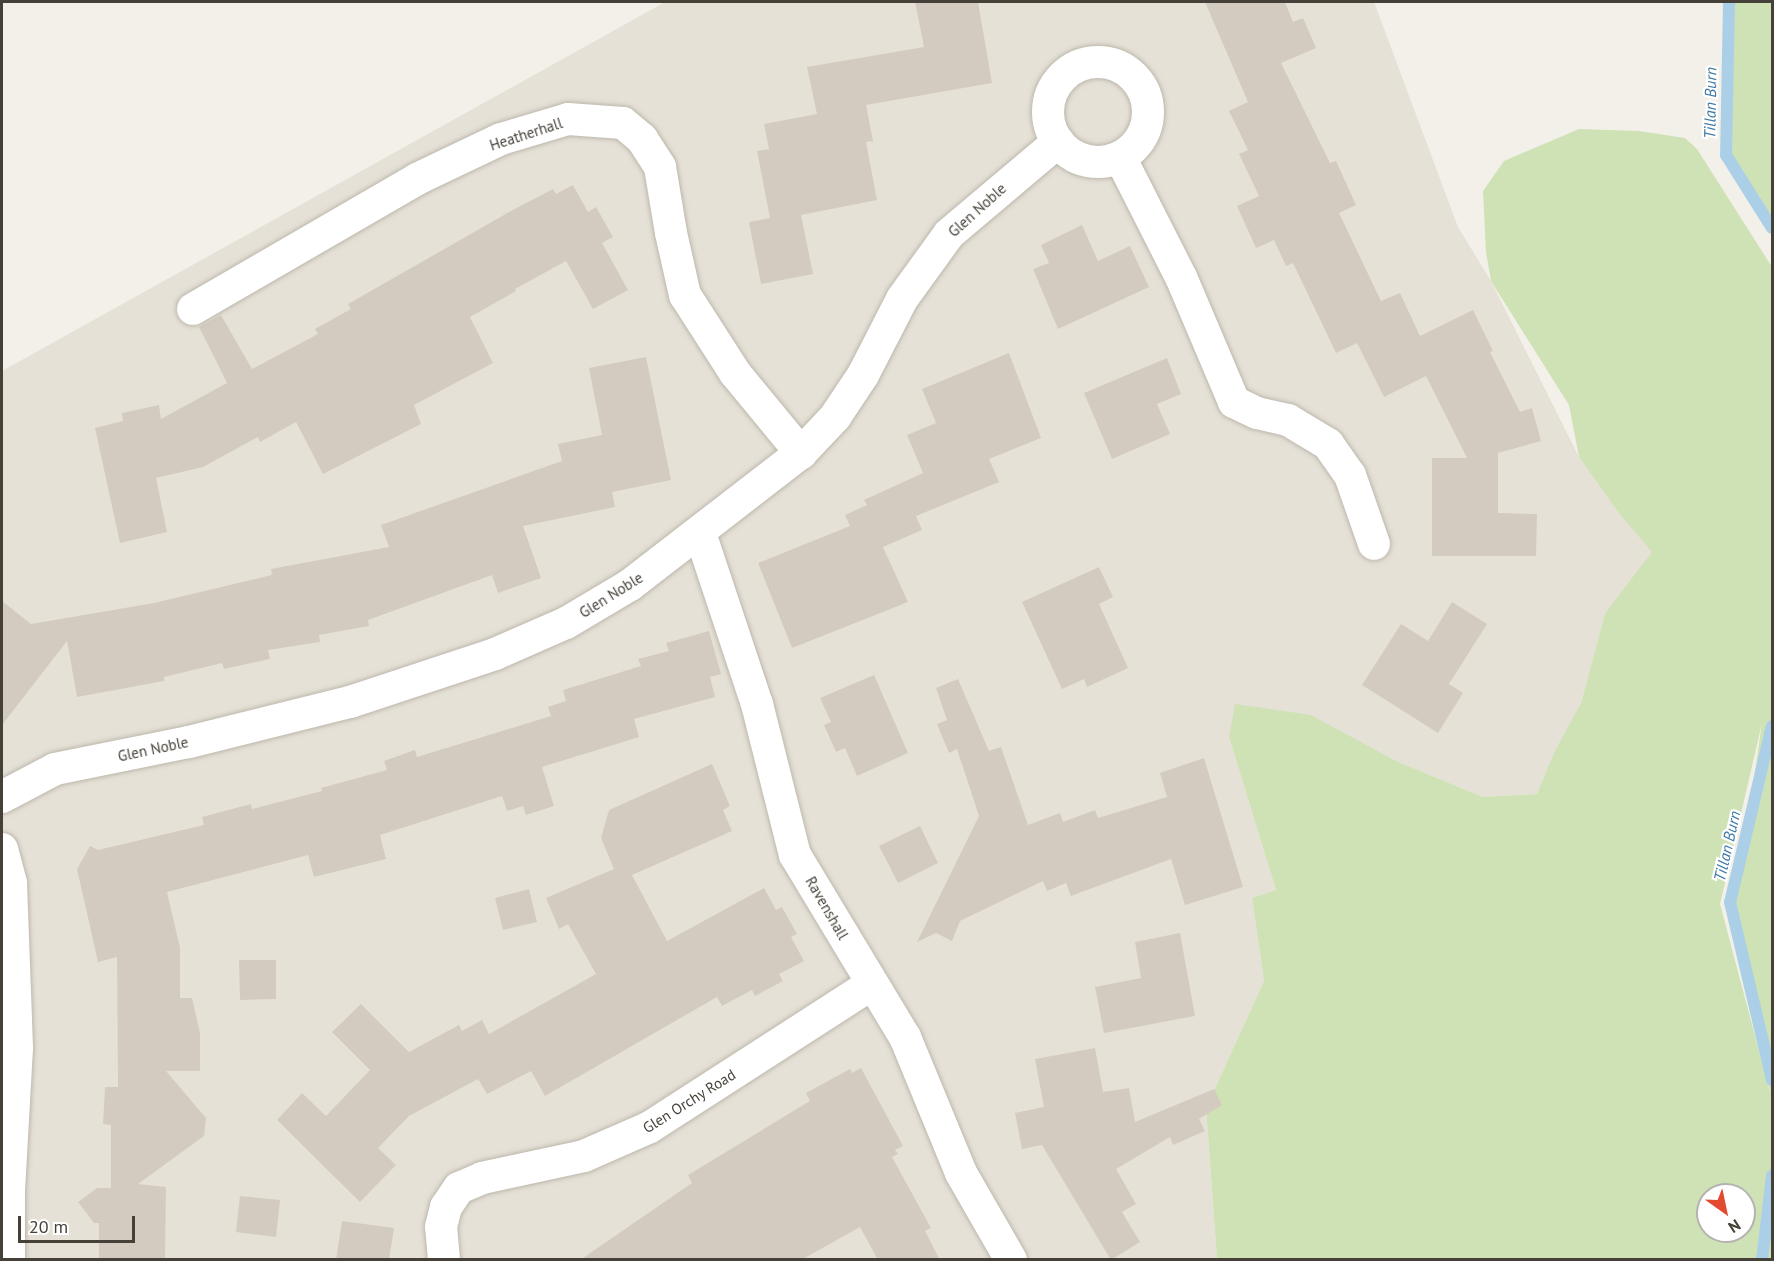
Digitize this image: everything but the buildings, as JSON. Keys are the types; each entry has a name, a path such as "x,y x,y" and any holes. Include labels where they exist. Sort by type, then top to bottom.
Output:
{"street":[{"path":"1102,62 1118,66 1137,81 1147,102 1148,118 1143,134 1133,147 1120,157 1104,161 1086,160 1071,153 1058,142 1051,128 1048,112 1051,95 1059,81 1071,70 1086,63 1102,62"},
{"name":"Heatherhall","path":"193,309 417,179 501,139 568,119 623,123 642,139 660,167 670,233 685,295 735,373 801,453"},
{"name":"Glen Noble","path":"2,797 55,769 189,742 350,702 495,654 566,622 630,585 801,453 834,417 863,375 902,298 949,234 1058,142"},
{"path":"1120,157 1181,277 1234,402 1257,413 1288,420 1328,444 1350,475 1374,544"},
{"name":"Ravenshall","path":"700,533 757,704 795,855 905,1037 962,1173 1011,1260"},
{"path":"2,849 11,883 17,1048 9,1190 9,1260"},
{"name":"Glen Orchy Road","path":"444,1260 441,1227 446,1207 459,1188 482,1178 584,1156 650,1126 872,984"}],"shaded area":[{"path":"665,2 1374,2 1458,227 1491,281 1579,457 1653,552 1605,613 1581,703 1537,794 1483,797 1396,761 1229,737 1276,890 1252,898 1264,981 1206,1108 1217,1259 2,1259 2,371"}],"green space":[{"path":"1729,2 1772,2 1772,228 1726,155"},
{"path":"1579,129 1639,131 1685,138 1697,149 1772,267 1772,1259 1217,1259 1206,1108 1264,981 1252,898 1276,890 1229,737 1235,704 1311,715 1396,761 1483,797 1537,794 1555,751 1581,703 1605,613 1652,552 1619,513 1579,457 1569,405 1491,281 1486,252 1483,191 1504,161","holes":["1762,723 1744,849 1730,902 1771,1096 1720,904"]}],"waterway":[{"name":"Tillan Burn","path":"1729,2 1726,155 1772,228"},
{"name":"Tillan Burn","path":"1772,726 1730,902 1772,1080"},
{"name":"Tillan Burn","path":"1762,1260 1772,1176"}]}
